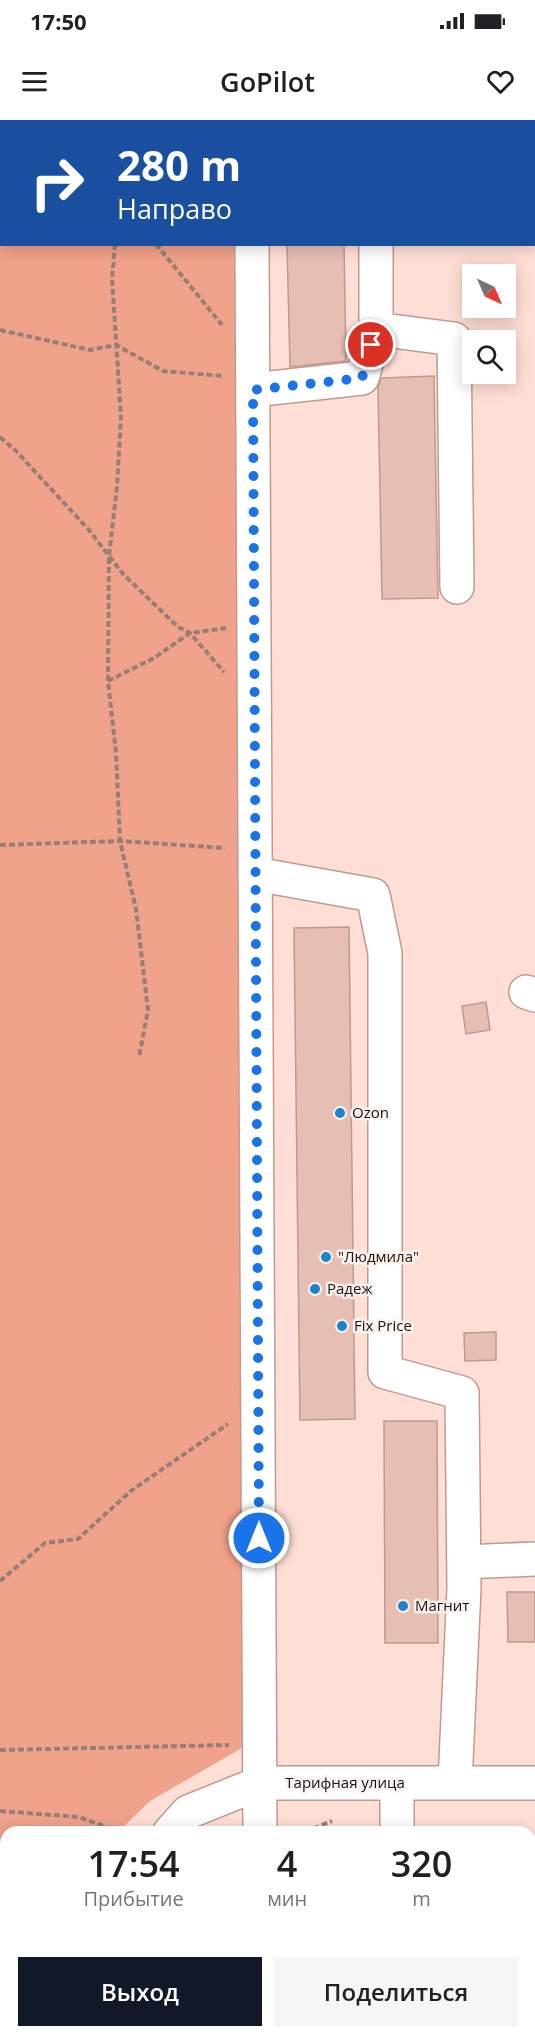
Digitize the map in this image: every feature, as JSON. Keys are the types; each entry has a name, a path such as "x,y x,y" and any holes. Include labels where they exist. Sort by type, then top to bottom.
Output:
{"street":[{"path":"252,246 261,1826"},
{"path":"253,378 362,378 376,329 375,246"},
{"path":"376,329 454,339 457,587"},
{"path":"255,862 373,896 385,953 385,1372 462,1393 464,1562 455,1783"},
{"path":"464,1562 535,1559"},
{"name":"Тарифная улица","path":"175,1826 188,1812 260,1783 535,1783"},
{"path":"397,1797 397,1826"}],"path":[{"path":"115,246 112,278 121,417 117,487 109,556 108,681 116,753 120,841 136,909 148,1011 139,1057"},
{"path":"158,246 200,295 226,331"},
{"path":"0,330 90,350 116,345 163,371 253,378"},
{"path":"0,437 16,451 89,530 123,574 178,627 190,633 230,679 254,693"},
{"path":"108,681 154,658 190,633 254,624"},
{"path":"0,845 120,841 255,862"},
{"path":"0,1581 45,1543 78,1539 132,1490 216,1433 258,1400"},
{"path":"0,1750 260,1744"},
{"path":"0,1810 80,1817 104,1826"},
{"path":"320,1826 332,1821"}],"shaded area":[{"path":"0,246 240,246 249,1744 150,1801 124,1826 0,1826"}],"building":[{"path":"287,246 344,246 346,361 290,367"},
{"path":"434,376 438,598 382,599 378,386 382,378"},
{"name":"\"Людмила\"","path":"349,927 355,1419 300,1420 294,928"},
{"path":"486,1002 490,1030 466,1034 462,1006"},
{"path":"496,1332 496,1360 465,1361 464,1333"},
{"path":"384,1421 437,1421 438,1643 385,1643"},
{"path":"507,1592 535,1592 535,1642 508,1642"}],"place":[{"name":"Ozon","path":"340,1113"},
{"name":"\"Людмила\"","path":"326,1257"},
{"name":"Радеж","path":"315,1289"},
{"name":"Fix Price","path":"342,1326"},
{"name":"Магнит","path":"403,1606"}],"route":[{"path":"259,1538 253,390 362,378 371,345"}]}
